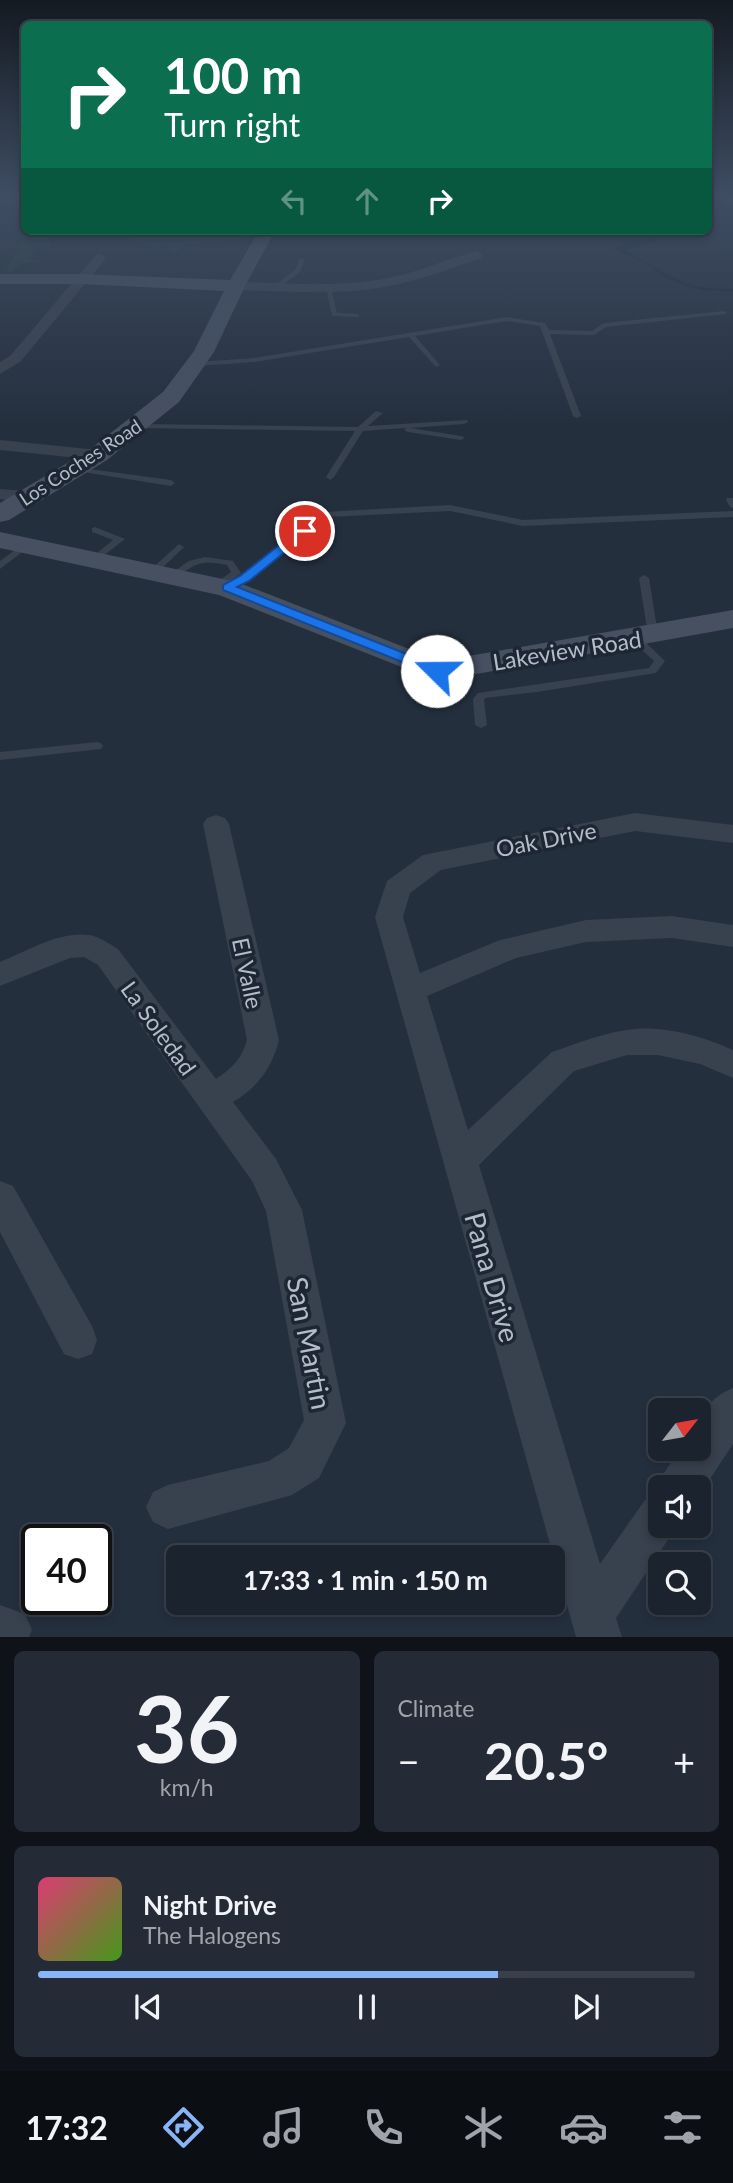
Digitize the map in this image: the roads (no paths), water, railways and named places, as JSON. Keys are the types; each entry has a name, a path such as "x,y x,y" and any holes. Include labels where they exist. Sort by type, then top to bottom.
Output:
{"main road":[{"name":"Los Coches Road","path":"0,514 98,456 171,397 197,364 244,272"},
{"path":"0,279 80,279 236,286"},
{"name":"Lakeview Road","path":"644,637 733,620"}],"street":[{"path":"1,368 15,359 86,272"},
{"path":"236,286 328,288 398,280 421,272"},
{"path":"0,445 98,456"},
{"path":"0,494 27,497"},
{"name":"Lakeview Road","path":"13,543 95,545 162,574 222,587 437,671 644,637"},
{"name":"Oak Drive","path":"389,917 397,888 433,862 635,822 733,834"},
{"name":"El Valle","path":"210,1099 241,1081 260,1056 263,1040 216,824"},
{"name":"Pana Drive","path":"389,917 595,1627"},
{"path":"410,990 510,948 586,931 672,927 733,936"},
{"path":"0,974 67,947 89,946 108,957"},
{"name":"La Soledad","path":"108,957 210,1099"},
{"path":"459,1161 563,1061 627,1042 648,1042 706,1052 733,1065"},
{"name":"San Martin","path":"167,1507 277,1480 304,1463 325,1423 284,1210 264,1170 210,1099"},
{"path":"0,1197 78,1340"},
{"path":"688,1475 733,1408"},
{"path":"595,1627 648,1536"}],"lane":[{"path":"276,287 296,272"},
{"path":"328,288 334,315 357,316"},
{"path":"547,332 585,334 594,333 604,326 724,313"},
{"path":"197,364 254,360 507,319 543,324 577,416"},
{"path":"411,335 436,365"},
{"path":"330,477 360,429 379,413"},
{"path":"138,426 360,429 464,422"},
{"path":"380,427 461,438"},
{"path":"77,469 171,483"},
{"path":"222,587 264,564 326,514 450,508 523,523 733,514"},
{"path":"0,566 13,543"},
{"path":"162,574 179,547"},
{"path":"481,725 478,699 482,695 537,690 652,671 660,661 644,637 644,578"},
{"path":"0,756 97,746"}],"water":[{"path":"658,272 703,288 733,291 702,290"}]}
